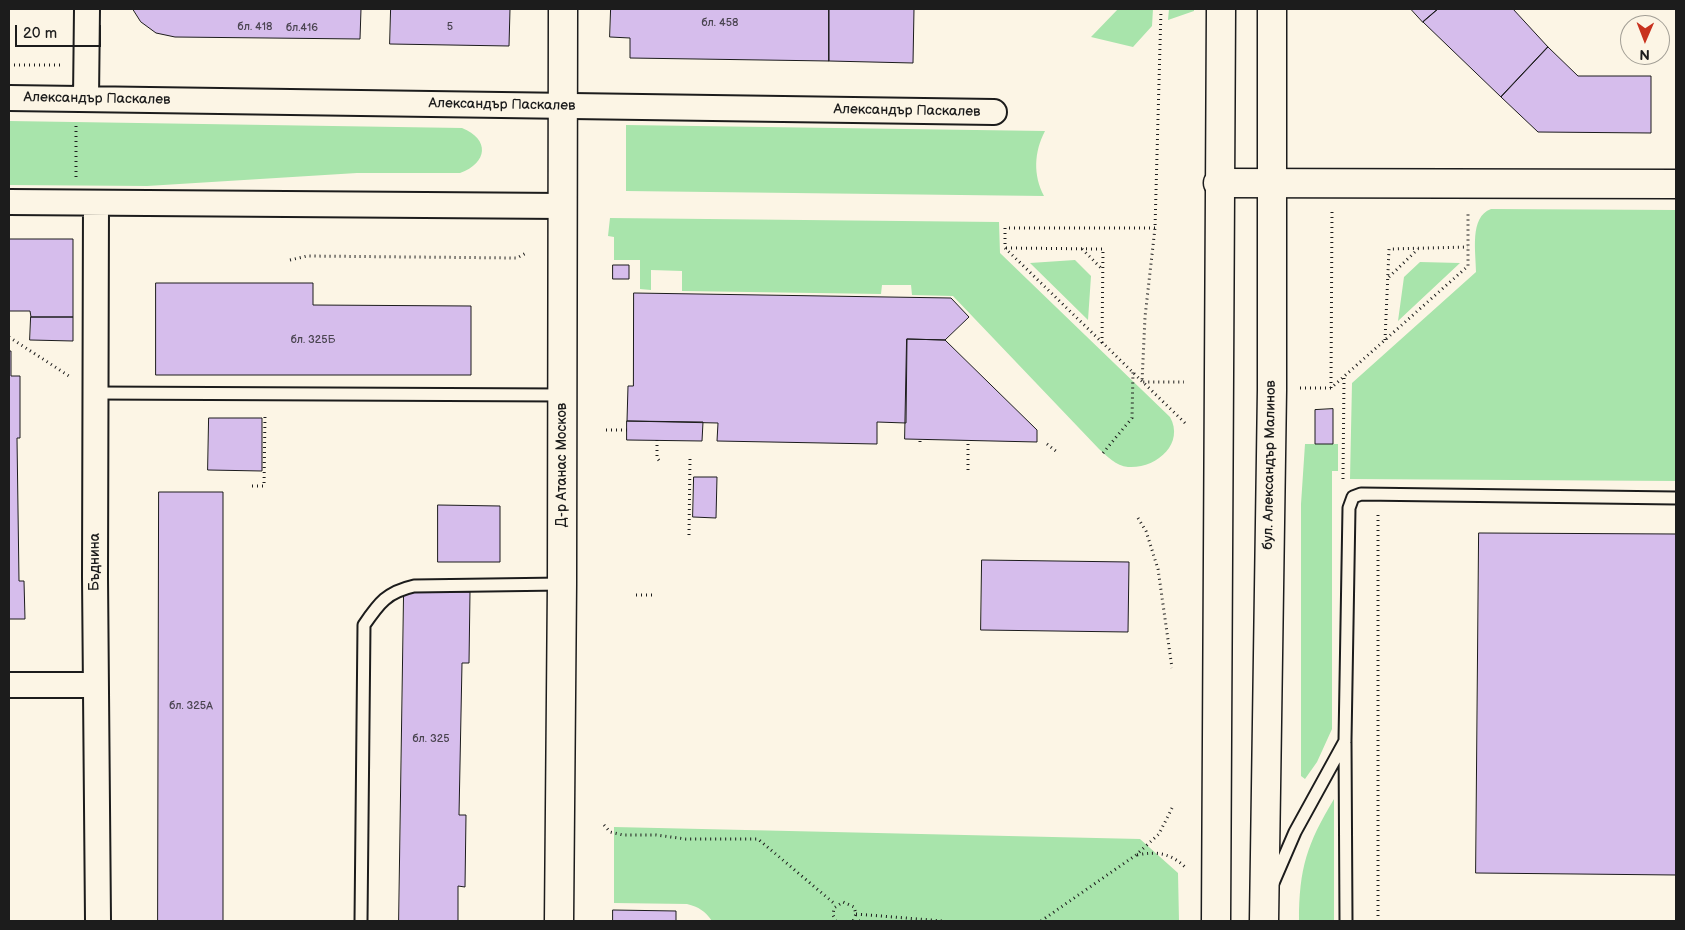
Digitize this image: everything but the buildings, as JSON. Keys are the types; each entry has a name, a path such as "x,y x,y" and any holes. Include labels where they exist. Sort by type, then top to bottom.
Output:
{"main road":[{"name":"Д-р Атанас Москов","path":"559,921 562,584 563,9"},
{"path":"1216,921 1220,9"},
{"name":"бул. Александър Малинов","path":"1264,912 1272,380 1272,9"},
{"path":"1218,183 1676,184"}],"street":[{"path":"86,9 86,98"},
{"name":"Александър Паскалев","path":"9,98 994,112"},
{"path":"9,202 563,206"},
{"name":"Бъднина","path":"96,203 94,393 98,921"},
{"path":"9,685 95,685"}],"lane":[{"path":"94,393 562,396"},
{"path":"1346,921 1345,740 1349,508 1353,497 1361,494 1378,494 1676,498"},
{"path":"361,921 364,626 379,603 396,590 414,586 562,584"},
{"path":"1264,912 1294,832 1345,740"}],"path":[{"path":"1142,382 1144,317 1155,228 1162,9"},
{"path":"9,65 62,66"},
{"path":"76,122 76,186"},
{"path":"1300,388 1331,388 1468,266 1468,203"},
{"path":"1331,388 1332,206"},
{"path":"1155,228 1006,228 1005,248 1102,344 1185,422"},
{"path":"1005,248 1103,249 1102,344"},
{"path":"1385,341 1389,250 1468,248"},
{"path":"1081,249 1102,269"},
{"path":"1388,277 1418,249"},
{"path":"290,260 306,256 517,258 526,252"},
{"path":"9,337 94,393"},
{"path":"1103,453 1132,418 1133,372"},
{"path":"1344,378 1343,482 1353,497"},
{"path":"1142,382 1184,382"},
{"path":"252,486 264,486 265,393"},
{"path":"606,430 627,430"},
{"path":"657,440 657,458 661,463"},
{"path":"968,443 968,470"},
{"path":"1047,444 1057,452"},
{"path":"689,535 690,458"},
{"path":"1378,494 1378,921"},
{"path":"1138,518 1146,531 1158,569 1172,668"},
{"path":"636,595 654,595"},
{"path":"1041,921 1136,855 1159,834 1172,808"},
{"path":"604,825 610,832 623,835 656,835 686,839 758,839 836,905"},
{"path":"1136,855 1152,852 1164,853 1185,867"},
{"path":"836,905 847,902 854,907 856,914 853,921"},
{"path":"836,905 833,912 836,921"},
{"path":"856,914 943,921"}],"green space":[{"path":"1118,9 1153,9 1152,26 1133,47 1091,37"},
{"path":"1169,9 1194,9 1194,11 1168,20"},
{"path":"9,121 462,128 477,138 481,144 482,151 476,163 460,173 357,173 147,186 9,185"},
{"path":"626,125 1045,131 1041,139 1036,163 1038,180 1044,196 626,191"},
{"path":"1491,209 1676,210 1676,481 1350,479 1352,383 1476,272 1475,236 1477,227 1479,219"},
{"path":"610,218 999,222 1000,253 1170,417 1174,427 1171,445 1158,459 1138,467 1120,465 1112,460 1099,449 953,296 912,295 911,285 882,285 881,294 682,291 682,271 651,270 651,290 640,289 640,260 614,260 614,237 608,236"},
{"path":"1075,260 1091,276 1088,320 1030,263"},
{"path":"1420,262 1460,263 1398,321 1404,277"},
{"path":"1305,444 1338,444 1338,471 1332,471 1332,729 1317,762 1305,779 1301,776 1301,504"},
{"path":"1334,799 1334,921 1299,921 1299,902 1306,857 1317,830"},
{"path":"614,827 1140,839 1178,873 1179,921 712,921 701,910 687,904 614,903"}]}
